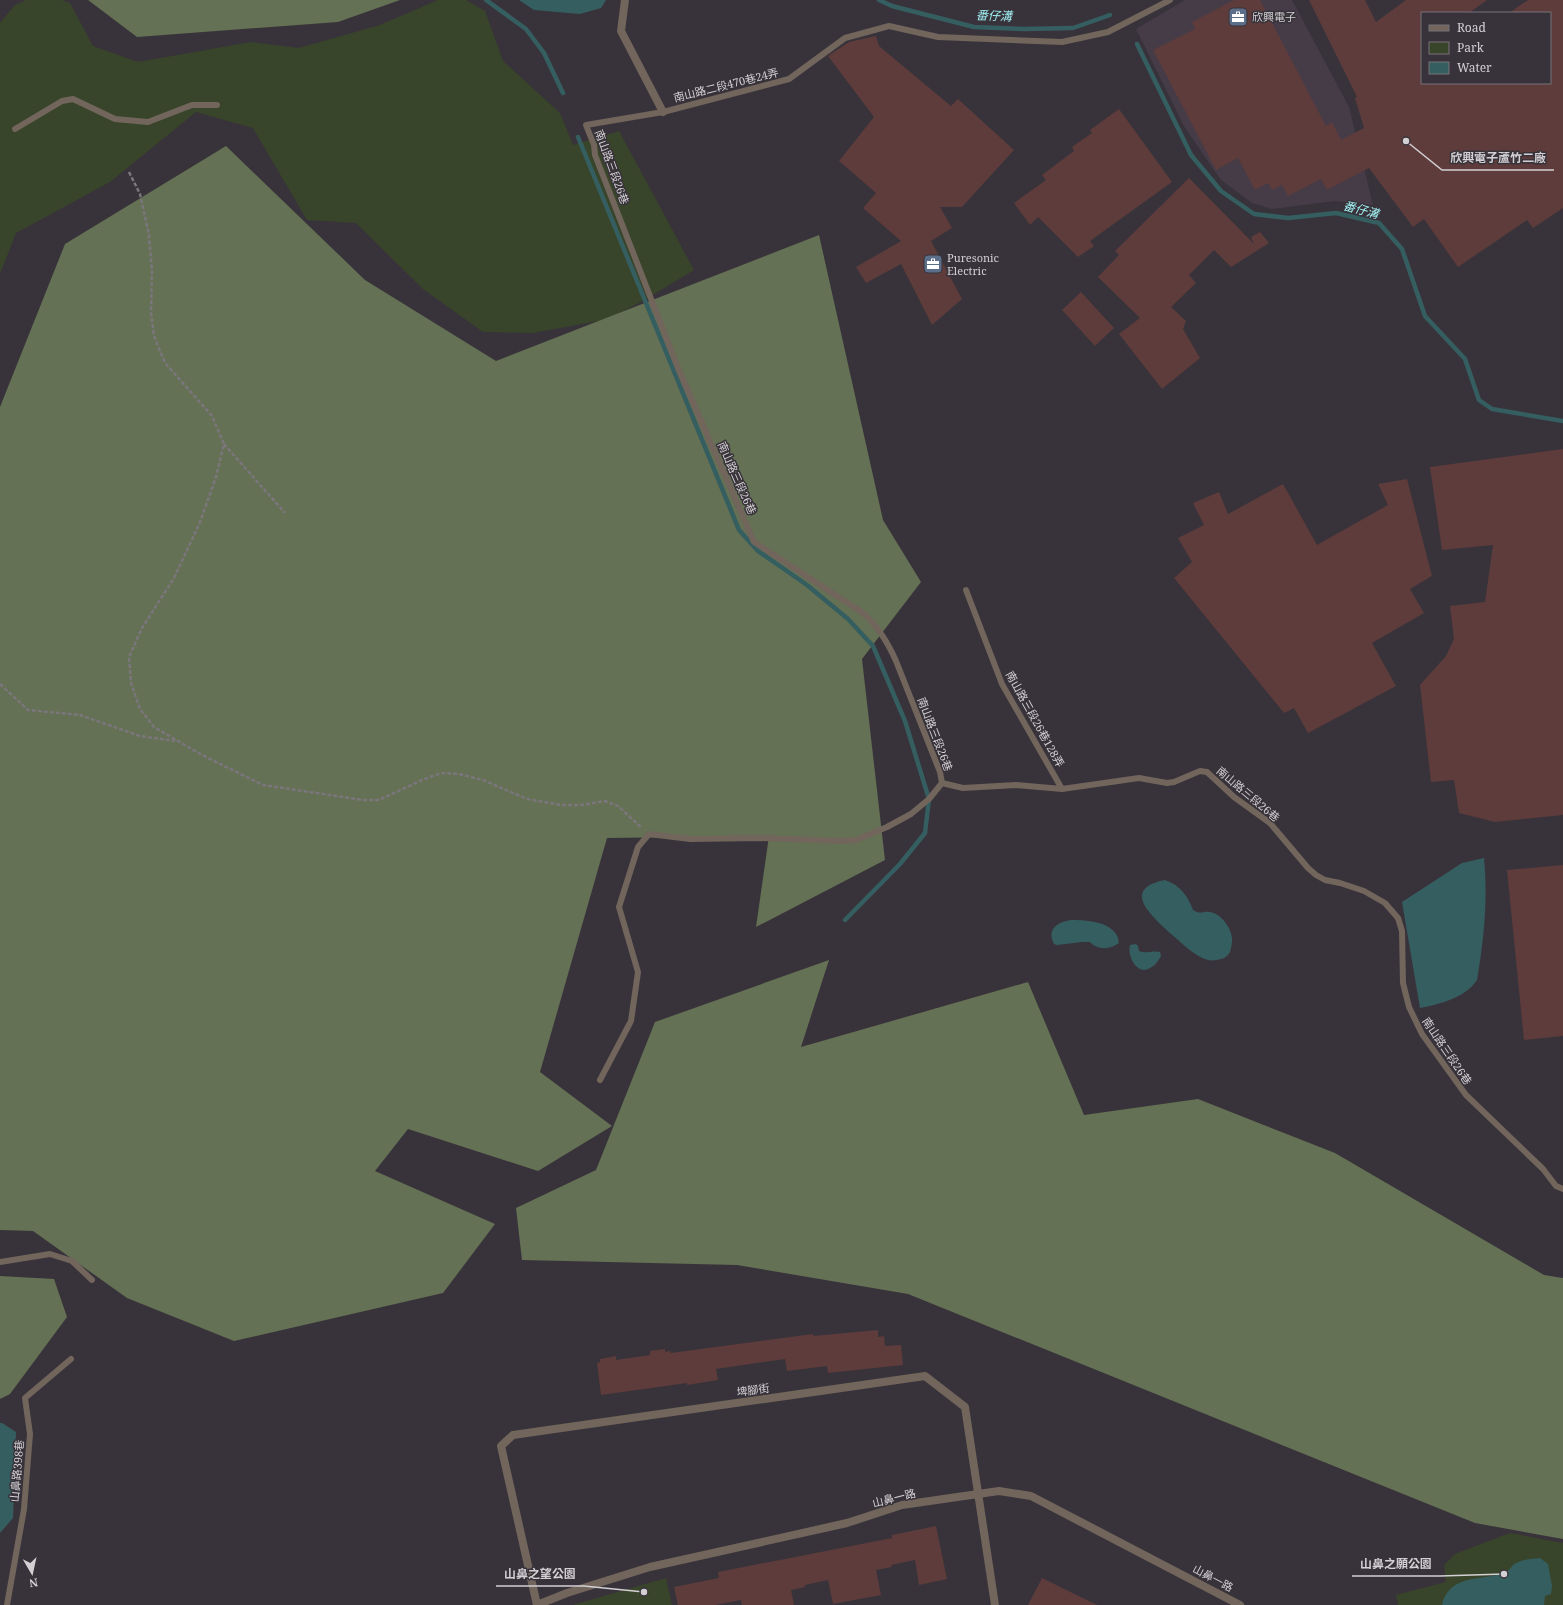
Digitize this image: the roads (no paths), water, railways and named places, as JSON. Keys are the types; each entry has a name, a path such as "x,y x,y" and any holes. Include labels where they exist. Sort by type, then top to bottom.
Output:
{"street":[{"path":"625,0 621,31 663,112"},
{"name":"埤腳街","path":"537,1605 502,1446 514,1434 925,1376 965,1407 995,1605"},
{"name":"山鼻一路","path":"537,1605 567,1593 650,1567 847,1523 902,1505 999,1491 1031,1496 1240,1605"}],"lane":[{"name":"南山路二段470巷24弄","path":"586,125 663,112 789,80 845,38 889,26 938,37 1062,42 1108,32 1170,0"},
{"path":"15,129 62,101 73,99 115,120 148,122 192,105 216,105"},
{"name":"南山路三段26巷","path":"586,125 594,144 594,155 678,368 754,542 863,613 871,620 889,645 896,661 940,772 942,783 929,799 912,814 887,827 856,840 842,841 760,838 690,839 649,834 638,847 619,907 638,972 631,1021 600,1080"},
{"name":"南山路三段26巷128弄","path":"966,590 1002,684 1062,789"},
{"name":"南山路三段26巷","path":"942,783 963,788 1016,786 1062,789 1139,778 1167,783 1174,782 1200,771 1207,772 1234,797 1270,823 1308,868 1316,875 1325,880 1364,891 1385,903 1398,918 1402,931 1403,983 1409,1007 1422,1034 1466,1096 1543,1169 1556,1186 1563,1189"},
{"path":"0,1262 50,1254 72,1261 92,1280"},
{"name":"山鼻路398巷","path":"7,1605 24,1509 30,1434 25,1398 71,1359"}],"water":[{"path":"519,0 606,0 601,8 580,14 534,10"},
{"path":"1484,858 1486,889 1485,919 1477,980 1459,996 1444,1002 1420,1008 1402,902 1462,863"},
{"path":"1165,880 1175,885 1183,892 1189,900 1193,910 1198,912 1214,913 1226,923 1232,937 1231,949 1227,956 1217,960 1210,960 1198,956 1171,934 1149,912 1142,897 1144,890 1151,884"},
{"path":"1071,920 1095,922 1107,926 1117,935 1119,943 1108,948 1096,947 1090,942 1054,944 1051,934 1052,930 1062,922"},
{"path":"1136,944 1139,951 1160,952 1161,956 1154,966 1145,970 1134,964 1129,949 1130,945"},
{"path":"0,1423 16,1432 13,1518 0,1533"},
{"path":"1540,1558 1548,1564 1552,1586 1551,1594 1545,1596 1544,1605 1442,1605 1446,1594 1460,1582 1498,1575 1508,1571 1513,1565 1519,1562"}],"waterway":[{"path":"486,0 526,29 544,53 563,93"},
{"name":"番仔溝","path":"879,0 892,6 974,27 1025,29 1073,28 1110,15"},
{"name":"番仔溝","path":"1137,44 1191,155 1221,191 1254,214 1288,218 1336,213 1379,223 1402,249 1425,316 1465,359 1479,400 1492,409 1563,421"},
{"path":"578,137 739,530 758,551 807,585 848,619 873,646 905,721 929,799 925,833 900,864 845,920"}],"place":[{"name":"欣興電子","path":"1238,17"},
{"name":"欣興電子蘆竹二廠","path":"1406,141"},
{"name":"Puresonic Electric","path":"933,264"},
{"name":"山鼻之願公園","path":"1504,1574"},
{"name":"山鼻之望公園","path":"644,1592"}]}
